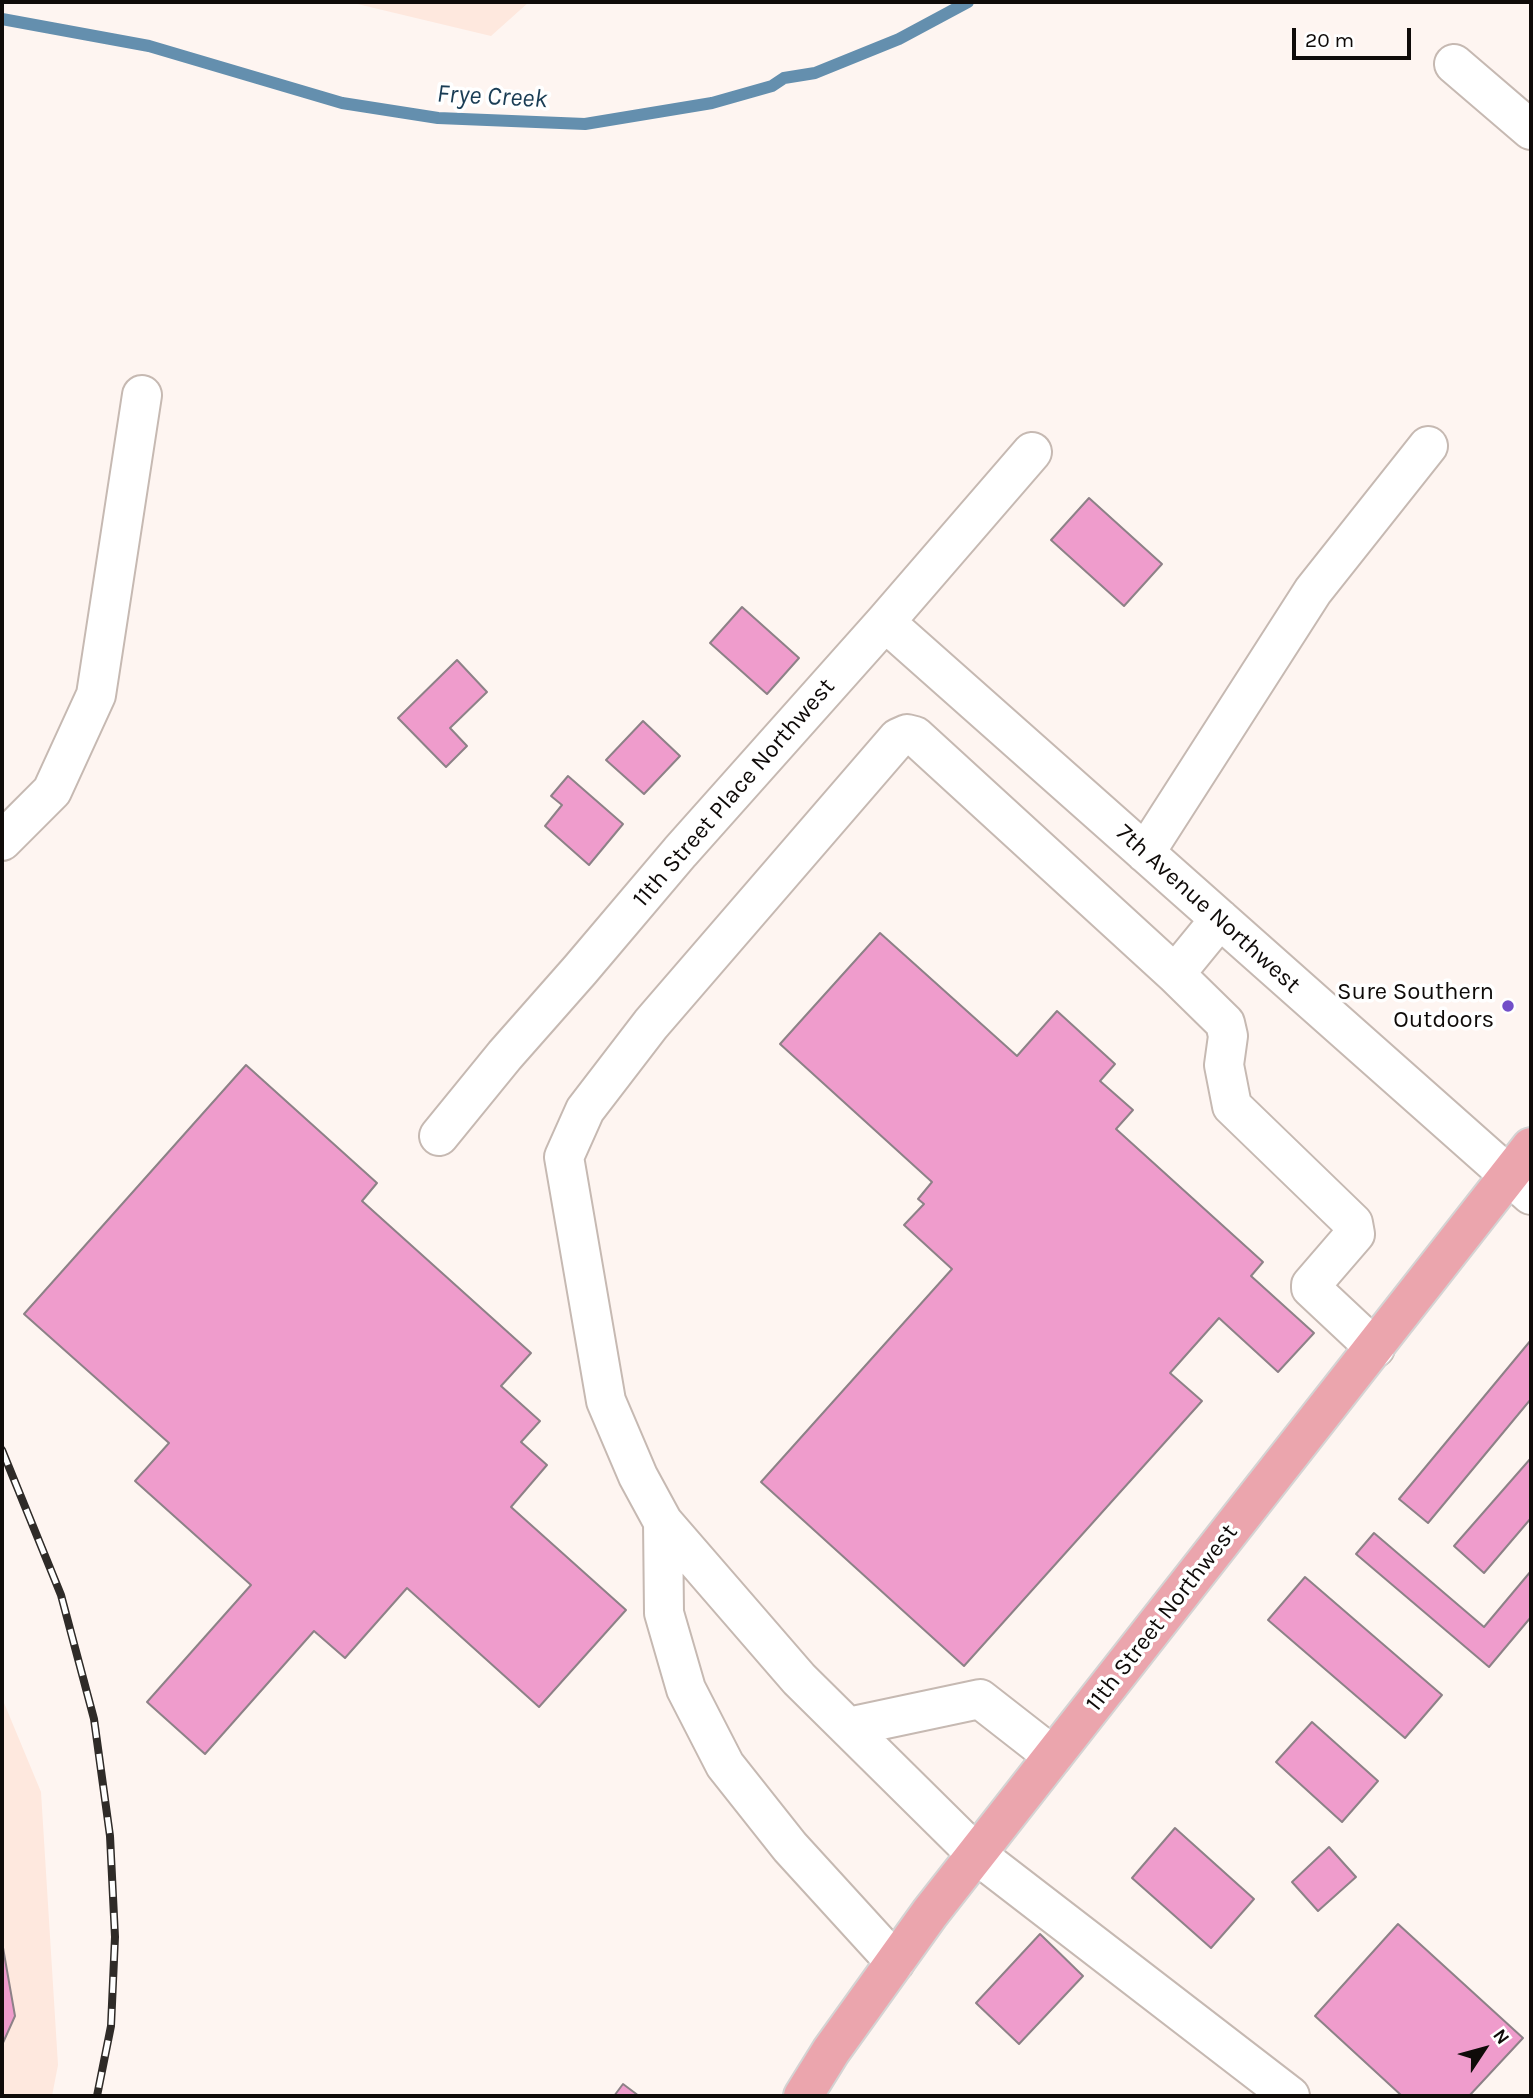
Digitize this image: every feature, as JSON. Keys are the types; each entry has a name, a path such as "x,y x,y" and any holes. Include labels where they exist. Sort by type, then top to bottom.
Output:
{"main road":[{"name":"11th Street Northwest","path":"803,2096 831,2051 976,1854 1375,1348 1524,1173"}],"street":[{"path":"1454,64 1531,130"},
{"path":"2,841 52,791 96,695 142,395"},
{"path":"1145,853 1313,591 1428,446"},
{"name":"11th Street Place Northwest","path":"439,1136 680,852 1032,452"},
{"name":"7th Avenue Northwest","path":"885,622 1220,919 1524,1173"},
{"path":"1290,2096 976,1854 799,1679 663,1522 638,1476 606,1401 564,1157 585,1110 651,1024 898,738 907,734 915,736 1225,1023 1228,1036 1224,1065 1232,1106 1353,1223 1355,1234 1311,1288 1375,1348"},
{"path":"1175,974 1220,919"},
{"path":"663,1522 664,1613 686,1689 725,1765 790,1847 895,1962"},
{"path":"848,1727 980,1699 1053,1756"}],"shaded area":[{"path":"349,2 529,2 491,36"},
{"path":"2,1698 41,1792 58,2065 52,2096 2,2096"}],"building":[{"path":"1089,498 1162,564 1124,606 1051,540"},
{"path":"742,607 799,658 767,694 710,643"},
{"path":"457,660 487,692 450,728 467,746 446,767 398,718"},
{"path":"643,721 680,756 644,794 606,760"},
{"path":"568,776 623,824 589,865 545,826 562,805 551,796"},
{"path":"880,933 1017,1056 1057,1011 1115,1064 1100,1081 1133,1110 1116,1129 1263,1262 1251,1276 1314,1333 1278,1372 1219,1318 1170,1373 1202,1401 964,1666 761,1482 952,1269 904,1225 924,1204 918,1199 932,1182 780,1044"},
{"path":"246,1065 377,1183 362,1201 531,1353 501,1386 540,1421 521,1442 547,1465 511,1507 626,1610 539,1707 407,1588 345,1658 314,1631 205,1754 147,1702 251,1585 135,1481 169,1443 24,1314"},
{"path":"1531,1340 1531,1399 1428,1523 1399,1499"},
{"path":"1531,1458 1531,1518 1484,1573 1454,1546"},
{"path":"1374,1533 1484,1627 1531,1571 1531,1617 1489,1667 1356,1554"},
{"path":"1305,1577 1442,1695 1405,1738 1268,1620"},
{"path":"1312,1722 1378,1781 1342,1822 1276,1762"},
{"path":"1175,1828 1254,1899 1211,1948 1132,1878"},
{"path":"1329,1847 1356,1877 1318,1911 1292,1882"},
{"path":"1398,1924 1523,2038 1469,2096 1402,2096 1315,2016"},
{"path":"1040,1934 1083,1976 1019,2044 976,2003"},
{"path":"2,1942 15,2016 2,2045"},
{"path":"623,2084 639,2096 614,2096"}],"waterway":[{"name":"Frye Creek","path":"2,19 149,46 342,103 438,118 585,124 712,103 772,86 784,78 815,73 899,39 968,2"}],"railway":[{"path":"2,1450 61,1595 94,1719 110,1836 115,1937 111,2026 97,2096"}],"place":[{"name":"Sure Southern Outdoors","path":"1508,1006"}]}
